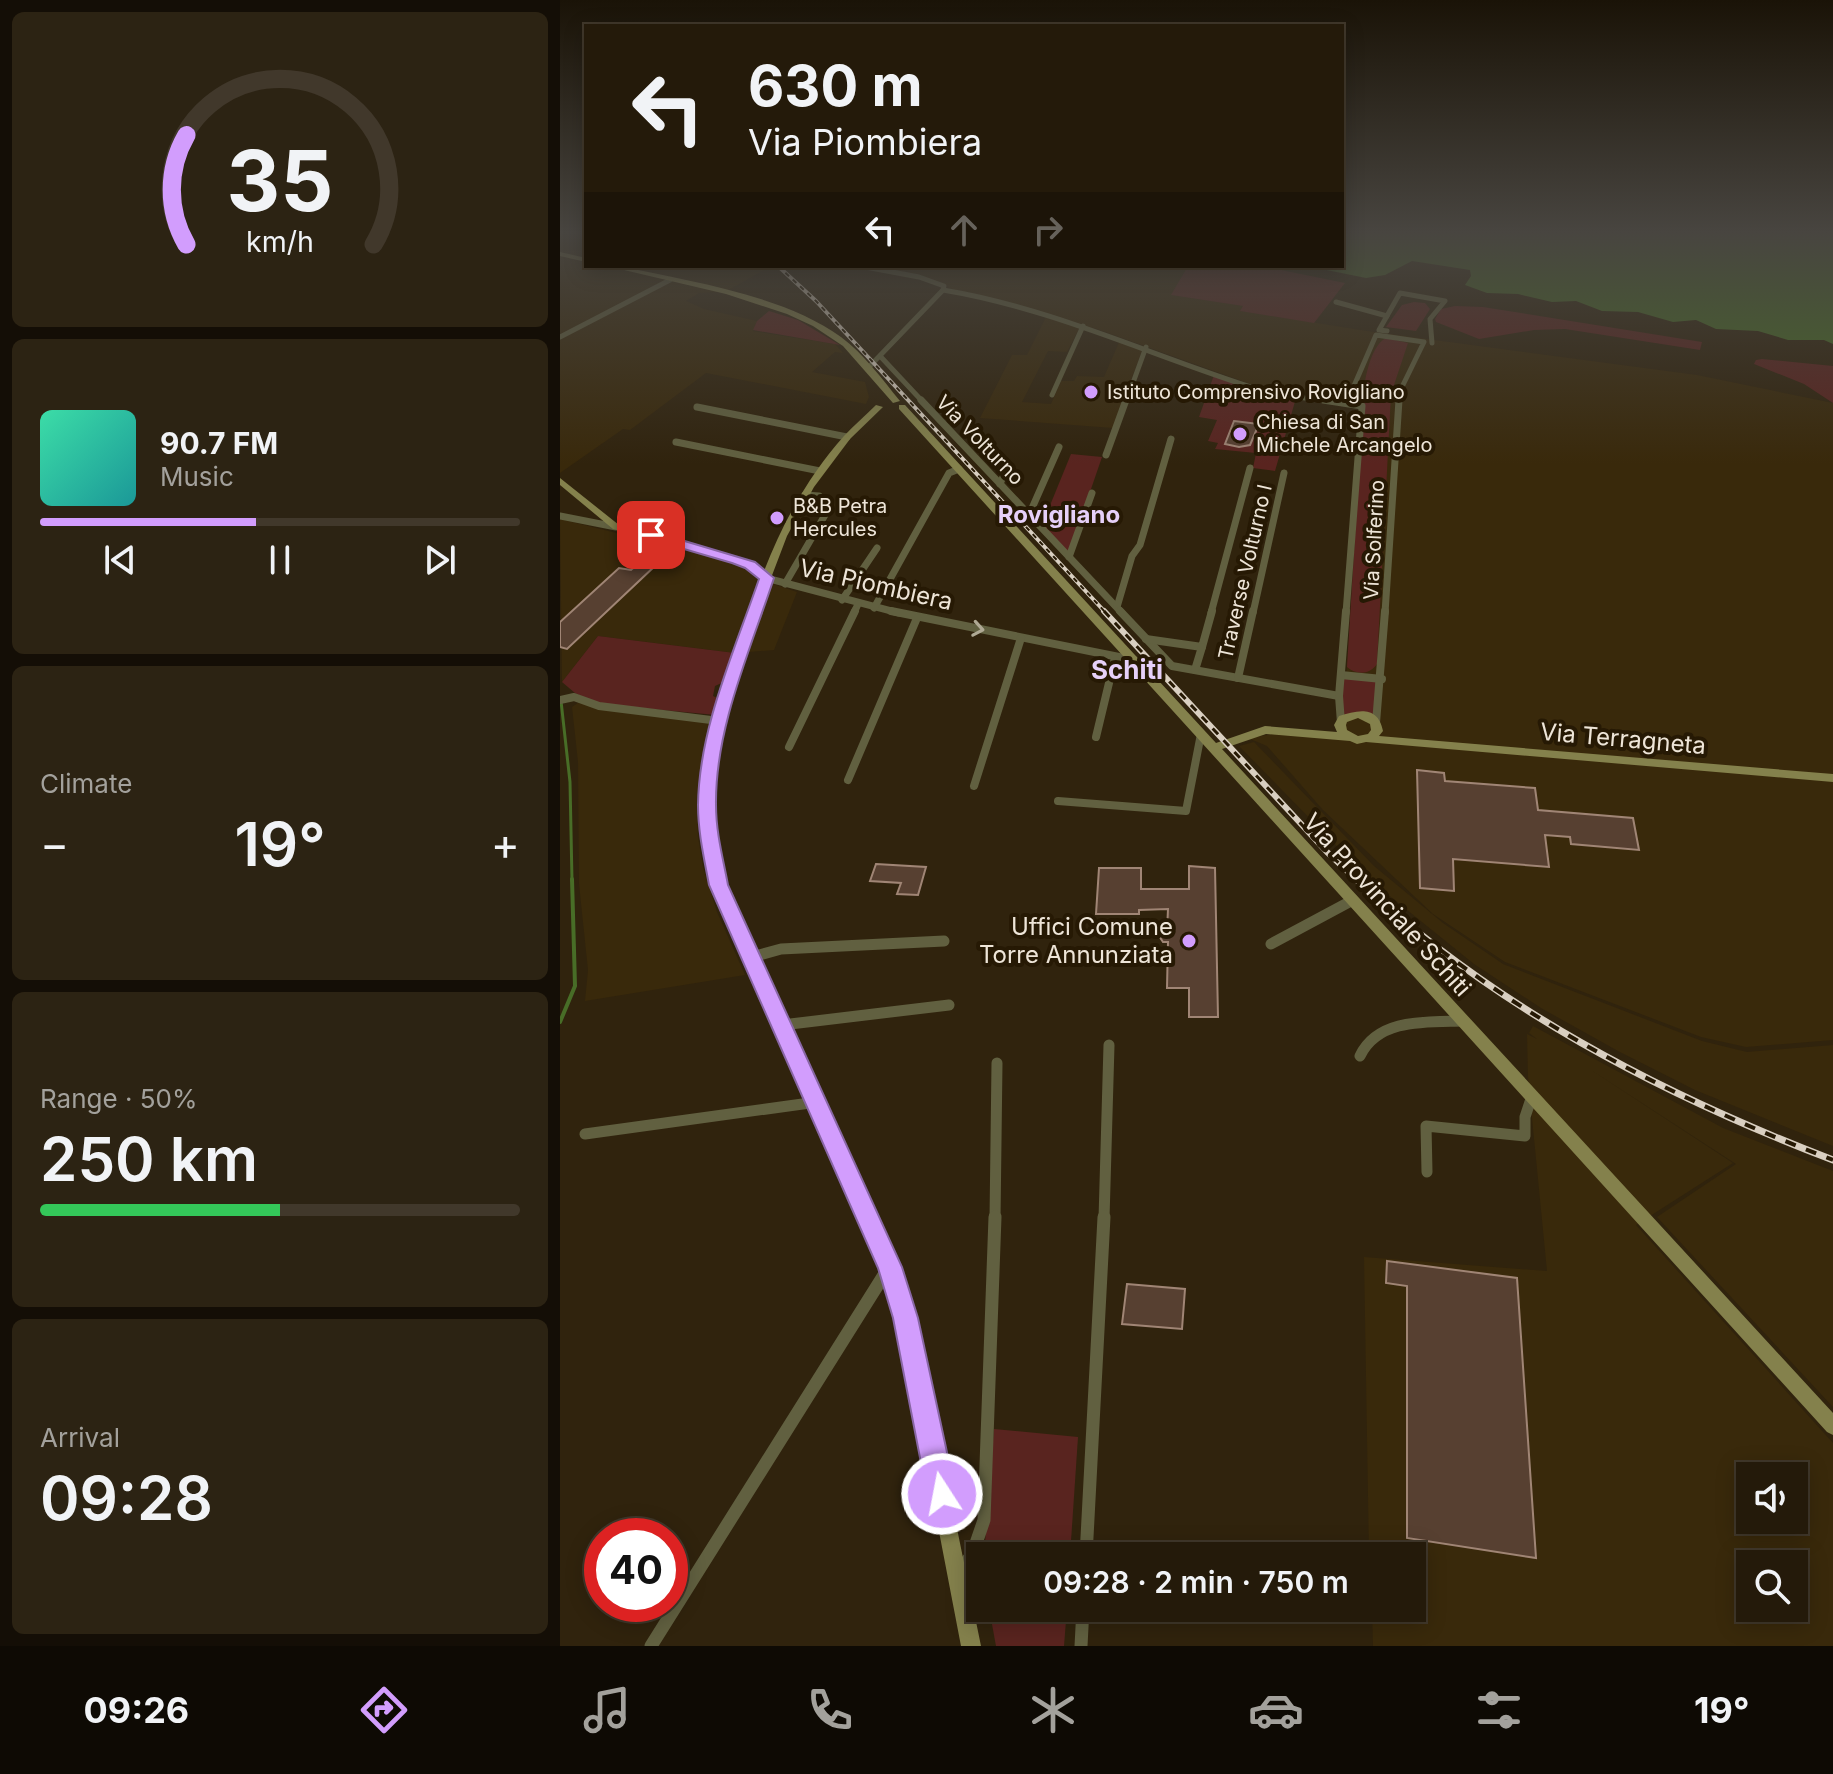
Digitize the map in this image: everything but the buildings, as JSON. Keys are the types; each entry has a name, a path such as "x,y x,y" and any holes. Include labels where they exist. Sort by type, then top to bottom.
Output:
{"street":[{"path":"560,337 611,311"},
{"path":"782,311 814,324 840,340 868,368 887,406"},
{"path":"868,368 923,311"},
{"path":"1028,311 1146,347 1267,392 1347,403"},
{"path":"1368,311 1387,316"},
{"path":"1390,311 1379,330 1431,340 1430,319 1437,311"},
{"path":"1052,395 1083,326"},
{"name":"Via Solferino","path":"1344,729 1339,696 1362,406 1347,403 1376,335 1424,342 1400,391 1395,423 1382,679 1374,731"},
{"path":"1106,455 1146,347"},
{"name":"Via Volturno","path":"880,356 1172,666 1339,696"},
{"path":"887,406 902,407"},
{"path":"902,407 887,406 868,416 847,437 820,471 782,536 715,734 707,804 709,840 719,885 889,1267 906,1318 971,1646"},
{"path":"697,407 847,437"},
{"name":"Via Provinciale Schiti","path":"902,407 1833,1426"},
{"path":"1117,607 1132,556 1140,545 1171,439"},
{"path":"676,442 820,471"},
{"path":"1029,515 1059,447"},
{"path":"1000,484 1008,465"},
{"path":"1195,670 1250,468"},
{"path":"874,608 949,473 959,469"},
{"name":"Traverse Volturno I","path":"1238,678 1284,473"},
{"name":"Via Piombiera","path":"563,487 616,527"},
{"path":"1069,557 1092,493"},
{"path":"805,495 819,496"},
{"path":"785,584 825,515"},
{"name":"Via Piombiera","path":"560,516 616,527 737,560 750,565 766,578 842,600 917,618 1134,660"},
{"path":"842,600 877,548"},
{"path":"789,747 858,604"},
{"path":"848,780 917,618"},
{"path":"974,786 1021,638"},
{"path":"1146,639 1202,647"},
{"path":"1096,737 1115,658"},
{"path":"1341,675 1382,679"},
{"path":"563,698 574,697 599,706 719,721"},
{"path":"1214,748 1265,730 1327,734 1344,729 1374,731 1369,717 1358,714 1347,716 1344,729"},
{"name":"Via Terragneta","path":"1374,731 1409,743 1833,778"},
{"path":"1058,801 1186,811 1201,734"},
{"path":"1271,944 1353,900"},
{"path":"752,957 781,949 944,941"},
{"path":"782,1025 949,1005"},
{"path":"1360,1056 1367,1041 1383,1035 1398,1024 1463,1021"},
{"path":"1087,1542 1102,1293 1109,1045"},
{"path":"957,1573 972,1555 984,1520 995,1268 997,1063"},
{"path":"1427,1172 1426,1126 1525,1136 1525,1117 1532,1096"},
{"path":"585,1134 817,1102"},
{"path":"651,1646 889,1267"},
{"path":"1081,1646 1082,1622"}],"shaded area":[{"path":"560,311 712,311 757,321 753,331 835,344 843,353 835,352 812,372 865,382 869,397 866,404 706,373 630,430 623,429 560,473"},
{"path":"769,311 798,320 840,345 753,330 757,321"},
{"path":"1031,311 1241,311 1367,331 1697,375 1833,403 1833,1040 1746,1047 1701,1037 1505,962 1433,914 1323,810 1267,746 1248,738 1279,733 1342,738 1365,406 1256,386 1094,328 1080,327 1067,352 1048,351 1022,402 1051,404 1061,381 1074,381 1077,376 1104,377 1120,340 1143,348 1113,428 980,418 1012,355 1027,355 1047,315"},
{"path":"1240,311 1323,311 1314,323"},
{"path":"1398,311 1429,311 1416,331 1386,327"},
{"path":"1440,311 1507,311 1702,342 1700,350 1565,329 1534,330 1479,339 1435,319"},
{"path":"1602,311 1833,311 1833,344 1824,340 1788,340 1758,331 1716,329 1696,320 1673,322 1638,312"},
{"path":"1386,338 1408,343 1391,394 1377,664 1367,672 1359,672 1347,667 1364,388 1373,353"},
{"path":"1762,359 1833,366 1833,403 1804,384 1754,364"},
{"path":"1214,375 1296,398 1275,471 1253,468 1256,453 1215,449 1218,443 1208,441 1217,420 1199,417"},
{"path":"1071,454 1102,457 1069,553 1042,525"},
{"path":"560,519 729,561 773,584 797,592 774,650 735,653 598,636 562,682"},
{"path":"598,636 735,653 726,681 715,686 713,696 721,700 716,715 599,704 575,693 562,682"},
{"path":"1341,675 1382,679 1379,717 1363,715 1341,723"},
{"path":"578,703 708,722 711,726 697,795 698,837 703,867 717,912 745,975 585,1001 588,970 579,884 578,762 572,707"},
{"path":"1254,742 1374,866 1443,923 1503,964 1702,1041 1747,1052 1833,1045 1833,1146 1695,1090 1618,1051 1541,1008 1474,964 1370,880 1239,746"},
{"path":"1533,1026 1723,1128 1833,1171 1833,1407 1657,1217 1736,1164 1588,1068 1733,1163 1636,1225 1833,1443 1833,1646 1373,1646 1372,1622 1426,1622 1426,1542 1369,1542 1364,1257 1547,1271 1528,1077 1527,1034 1537,1039 1529,1033"},
{"path":"994,1429 1078,1437 1071,1542 985,1542"},
{"path":"992,1622 1066,1622 1064,1646 996,1646"}],"waterway":[{"path":"561,701 570,782 572,881"},
{"path":"560,1022 575,986 572,879"}],"railway":[{"path":"825,311 1106,613"},
{"path":"1104,611 1327,852 1358,881"},
{"path":"1356,879 1464,967 1581,1042 1704,1106 1833,1160"}],"place":[{"name":"Istituto Comprensivo Rovigliano","path":"1091,392"},
{"name":"Chiesa di San Michele Arcangelo","path":"1240,434"},
{"name":"B&B Petra Hercules","path":"777,518"},
{"name":"Uffici Comune Torre Annunziata","path":"1189,941"}],"district":[{"name":"Rovigliano","path":"1059,515"},
{"name":"Schiti","path":"1127,670"}],"route":[{"path":"651,535 737,560 750,565 766,578 715,734 707,804 709,840 719,885 889,1267 906,1318 942,1494"}]}
